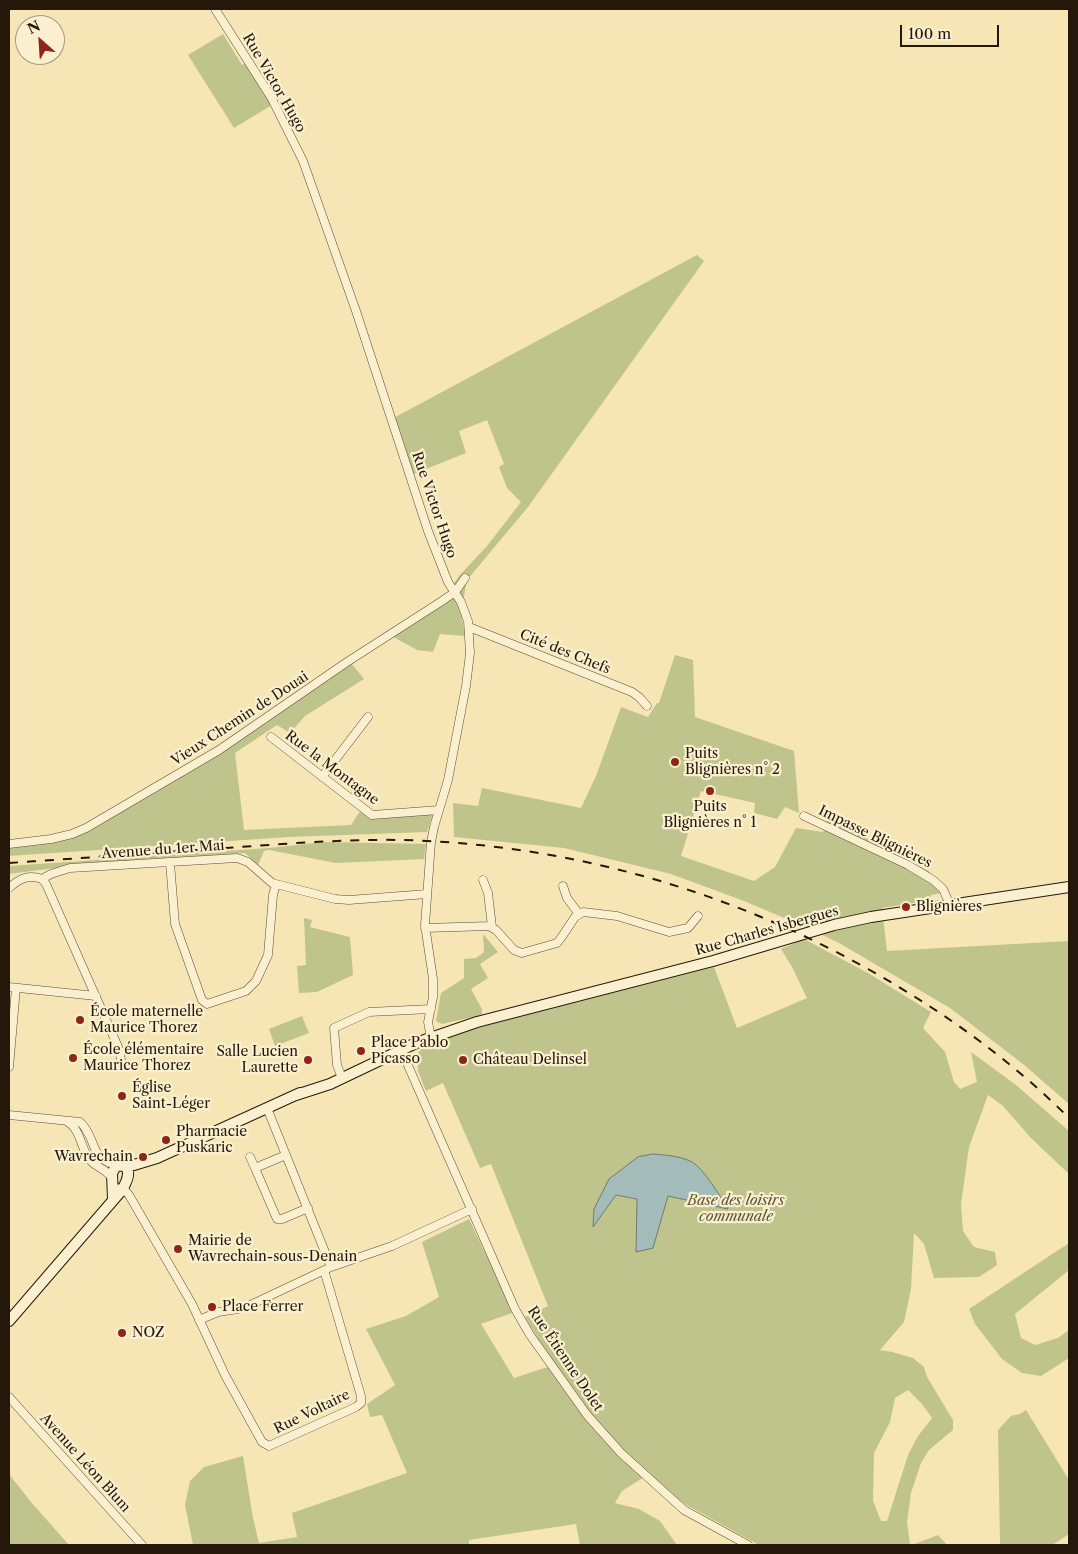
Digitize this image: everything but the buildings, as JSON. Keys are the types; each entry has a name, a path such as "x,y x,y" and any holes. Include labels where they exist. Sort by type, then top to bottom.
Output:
{"main road":[{"name":"Rue Charles Isbergues","path":"9,1321 113,1199 120,1184 134,1173 158,1158 296,1095 318,1088 400,1047 430,1035 707,963 850,921 1069,887"},
{"name":"Rue Charles Isbergues","path":"121,1165 134,1165 158,1158"},
{"path":"120,1184 128,1171 121,1165"}],"street":[{"name":"Rue Victor Hugo","path":"214,9 271,97 303,161 356,311 428,531 448,582 466,611 470,653 466,686 448,780 432,838 427,894 425,928 433,979 428,1022 430,1035"},
{"name":"Vieux Chemin de Douai","path":"9,844 51,839 72,834 86,828 219,750 455,592 465,578"},
{"name":"Cité des Chefs","path":"469,627 632,692 647,706"},
{"path":"322,777 368,717"},
{"name":"Rue la Montagne","path":"271,737 370,814 375,816 439,810"},
{"name":"Impasse Blignières","path":"804,816 933,880 943,889 950,905"},
{"name":"Avenue du 1er Mai","path":"9,888 25,877 42,879 70,868 240,858 248,862 266,879 276,884 339,900 427,894"},
{"path":"170,862 175,924 202,1000 207,1004 246,991 256,982 268,955 273,895 276,884"},
{"path":"42,879 46,884 120,1050 121,1060"},
{"path":"483,880 488,893 492,927 517,951 525,952 557,943 579,914 591,912 617,916 669,932 688,928 698,916"},
{"path":"563,886 567,898 579,914"},
{"path":"425,928 492,927"},
{"path":"9,1067 12,988 96,996"},
{"path":"341,1076 337,1065 333,1030 336,1027 369,1012 431,1008"},
{"name":"Rue Étienne Dolet","path":"400,1047 521,1319 558,1375 595,1425 626,1458 684,1510 748,1545"},
{"path":"267,1108 308,1208 327,1269"},
{"path":"9,1115 82,1124 100,1158 109,1163 121,1165"},
{"name":"Rue Voltaire","path":"64,1121 72,1125 76,1130 91,1162 105,1170 128,1193 189,1300 225,1375 262,1442 269,1446 356,1407 362,1401 327,1269"},
{"path":"255,1168 286,1155"},
{"path":"250,1157 277,1219 282,1219 308,1208"},
{"path":"199,1320 215,1313 238,1310 248,1306 327,1269 392,1246 472,1209"},
{"name":"Avenue Léon Blum","path":"9,1397 142,1545"}],"green space":[{"path":"223,34 242,65 246,63 272,105 234,128 188,55"},
{"path":"697,255 704,261 528,507 467,580 461,612 465,636 440,634 433,652 417,650 388,634 445,597 459,576 487,546 521,502 507,488 499,467 504,464 487,420 459,431 466,453 406,477 388,421"},
{"path":"675,655 693,660 695,717 794,751 799,813 785,807 777,819 754,813 755,803 701,791 681,856 754,881 775,867 796,828 823,832 828,818 929,871 941,893 931,895 931,900 882,908 887,951 1069,941 1069,1104 1023,1064 950,1008 839,943 808,928 744,901 671,874 564,848 454,837 453,803 478,806 482,788 581,808 596,776 621,707 648,717 657,703 659,703"},
{"path":"348,659 364,679 305,716 290,733 277,725 235,753 244,830 351,825 360,811 369,818 433,814 427,832 289,837 9,856 9,841 61,836 87,826 190,764"},
{"path":"324,842 426,844 424,859 336,863 269,850 264,851 258,865 245,853 55,868 9,874 9,866 269,848"},
{"path":"304,918 312,920 310,927 350,937 353,975 317,992 299,993 297,966 306,965"},
{"path":"483,934 498,952 480,964 488,978 471,989 482,1009 482,1015 442,1024 436,1021 441,993 464,978 464,959 476,958 484,952"},
{"name":"Base des loisirs communale","path":"804,939 868,973 931,1012 923,1028 945,1052 954,1082 960,1089 977,1082 971,1052 1016,1085 1069,1131 1069,1174 1031,1138 1003,1106 988,1095 969,1147 961,1204 963,1231 974,1247 995,1252 997,1265 979,1277 934,1278 924,1244 914,1233 911,1289 904,1322 880,1350 913,1358 924,1367 927,1377 953,1420 953,1430 929,1450 921,1463 911,1493 907,1522 910,1545 759,1545 683,1503 649,1474 622,1491 615,1503 639,1509 660,1521 677,1545 580,1545 576,1524 469,1540 469,1545 193,1545 185,1505 190,1481 204,1467 243,1456 259,1543 297,1537 292,1513 407,1473 382,1415 370,1417 367,1404 395,1385 366,1329 406,1316 439,1297 422,1242 469,1219 512,1313 481,1324 514,1378 554,1365 525,1317 548,1306 491,1164 480,1168 443,1083 426,1091 418,1071 417,1054 425,1045 481,1027 714,967 737,1028 807,998 781,949","holes":["908,1390 922,1404 932,1418 918,1436 908,1455 887,1521 881,1521 873,1501 874,1453 890,1422 895,1398"]},
{"path":"302,1016 309,1033 275,1046 269,1029"},
{"path":"1069,1243 1069,1270 1015,1314 1021,1338 1035,1345 1058,1338 1069,1330 1069,1358 1041,1376 1022,1373 1002,1359 975,1324 969,1309"},
{"path":"1026,1410 1069,1480 1069,1534 1052,1545 1000,1545 998,1430 1011,1416"},
{"path":"9,1474 31,1502 69,1545 9,1545"},
{"path":"938,1535 947,1545 912,1545"}],"water":[{"path":"653,1154 678,1157 697,1165 728,1209 668,1196 653,1248 636,1252 637,1199 616,1195 593,1227 594,1209 609,1179 638,1157"}],"railway":[{"path":"9,863 291,843 379,840 463,843 584,861 643,876 701,894 758,916 814,941 868,969 922,1001 974,1037 1023,1076 1069,1118"}],"place":[{"name":"Puits Blignières n° 2","path":"675,762"},
{"name":"Puits Blignières n° 1","path":"710,791"},
{"name":"Blignières","path":"906,907"},
{"name":"École maternelle Maurice Thorez","path":"80,1020"},
{"name":"Place Pablo Picasso","path":"361,1051"},
{"name":"École élémentaire Maurice Thorez","path":"73,1058"},
{"name":"Salle Lucien Laurette","path":"308,1060"},
{"name":"Château Delinsel","path":"463,1060"},
{"name":"Église Saint-Léger","path":"122,1096"},
{"name":"Pharmacie Puskaric","path":"166,1140"},
{"name":"Wavrechain","path":"143,1157"},
{"name":"Mairie de Wavrechain-sous-Denain","path":"178,1249"},
{"name":"Place Ferrer","path":"212,1307"},
{"name":"NOZ","path":"122,1333"}]}
